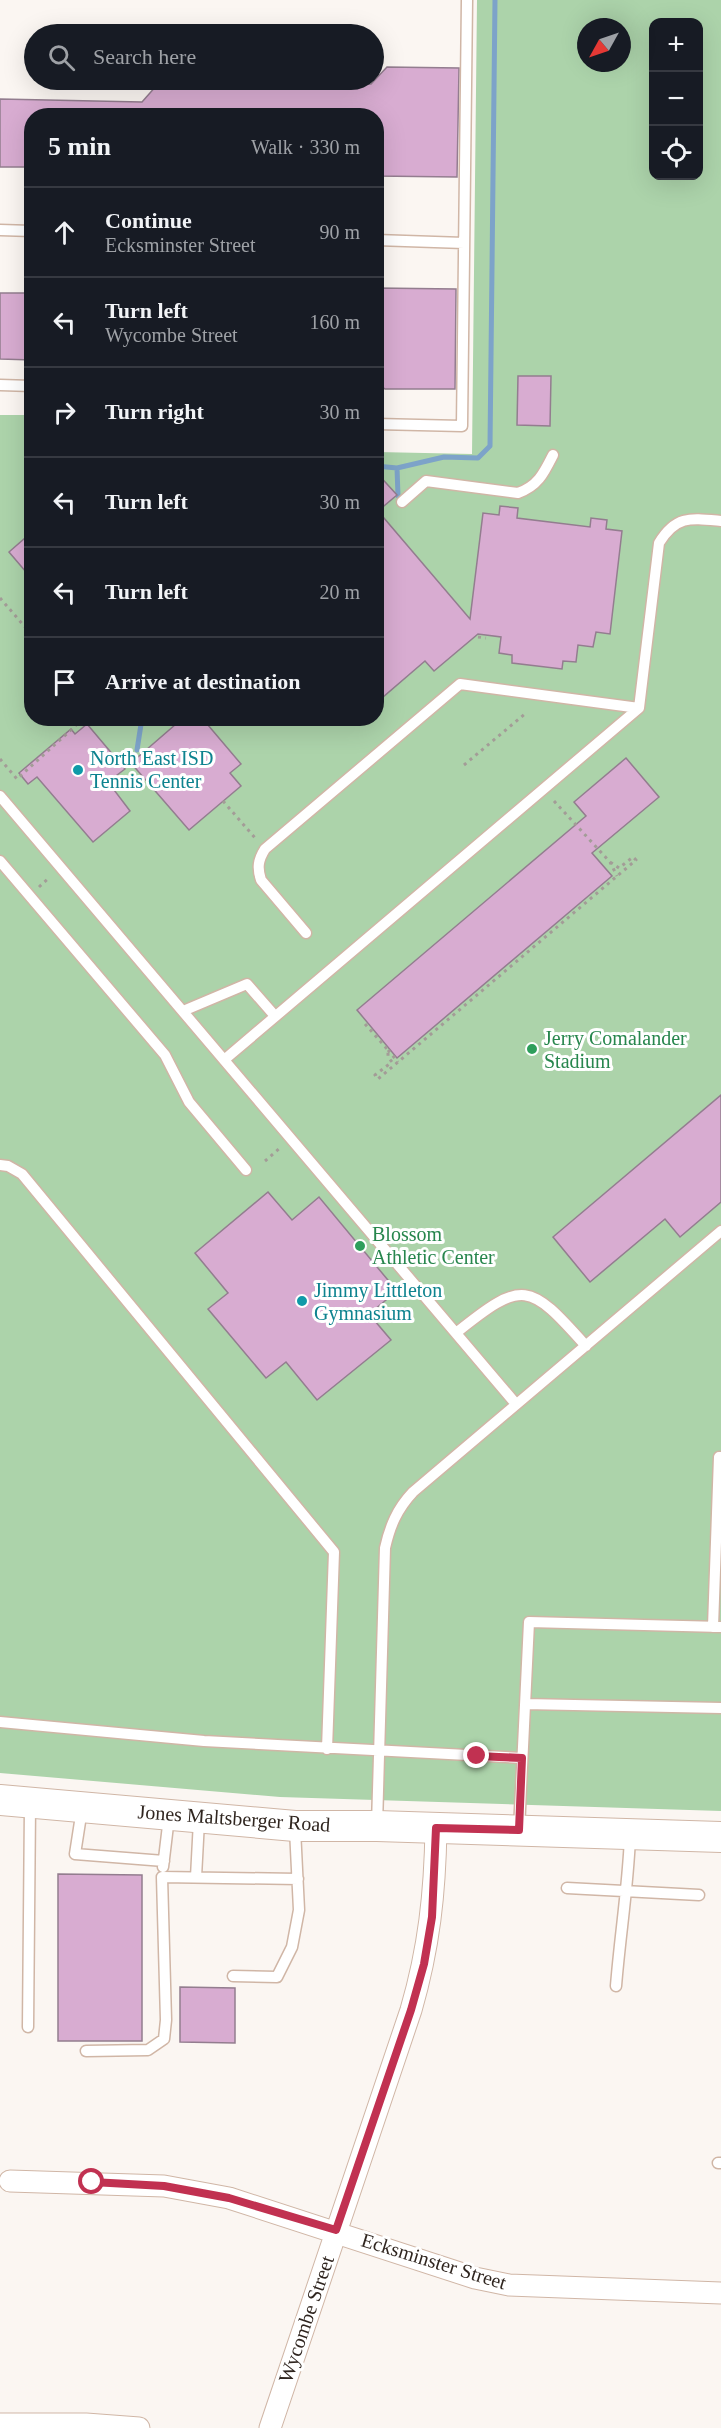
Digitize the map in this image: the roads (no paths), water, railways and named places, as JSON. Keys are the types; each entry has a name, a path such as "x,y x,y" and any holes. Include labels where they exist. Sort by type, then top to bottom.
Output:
{"main road":[{"name":"Jones Maltsberger Road","path":"0,1800 169,1813 295,1826 377,1826 721,1837"}],"street":[{"name":"Wycombe Street","path":"270,2428 411,2010 424,1964 432,1917 436,1828"},
{"name":"Ecksminster Street","path":"10,2181 164,2186 229,2198 336,2230 475,2278 509,2285 721,2293"},
{"path":"0,2424 86,2424 139,2428"}],"lane":[{"path":"384,424 462,426 467,0"},
{"path":"0,230 24,231"},
{"path":"384,240 464,243"},
{"path":"0,385 24,386"},
{"path":"402,502 426,481 518,493 531,489 540,480 553,455"},
{"path":"224,1060 639,708 660,543 668,530 680,521 695,519 721,521"},
{"path":"306,933 261,880 258,869 259,858 265,849 460,684 639,708"},
{"path":"0,796 516,1404"},
{"path":"0,861 165,1055 189,1102 246,1170"},
{"path":"183,1011 247,984 275,1016"},
{"path":"0,1165 8,1166 22,1174 334,1552 327,1749"},
{"path":"377,1826 385,1548 390,1527 400,1506 413,1492 721,1231"},
{"path":"456,1333 493,1304 520,1293 531,1294 555,1311 586,1346"},
{"path":"519,1830 529,1622 717,1627 719,1457 721,1457"},
{"path":"525,1704 721,1708"},
{"path":"0,1722 327,1749 522,1758"},
{"path":"28,2027 30,1802"},
{"path":"82,1806 75,1854 164,1861"},
{"path":"86,2051 148,2050 164,2039 166,2020 162,1877 169,1813"},
{"path":"196,1877 199,1816"},
{"path":"233,1976 277,1977 292,1947 299,1910 295,1826"},
{"path":"616,1986 622,1913 628,1893 630,1834"},
{"path":"162,1877 298,1879"},
{"path":"567,1888 699,1895"}],"waterway":[{"path":"384,467 397,468 444,457 478,458 490,446 495,0"},
{"path":"397,468 398,496"},
{"path":"137,750 141,726"}],"place":[{"name":"North East ISD Tennis Center","path":"78,770"},
{"name":"Jerry Comalander Stadium","path":"532,1049"},
{"name":"Blossom Athletic Center","path":"360,1246"},
{"name":"Jimmy Littleton Gymnasium","path":"302,1301"}]}
